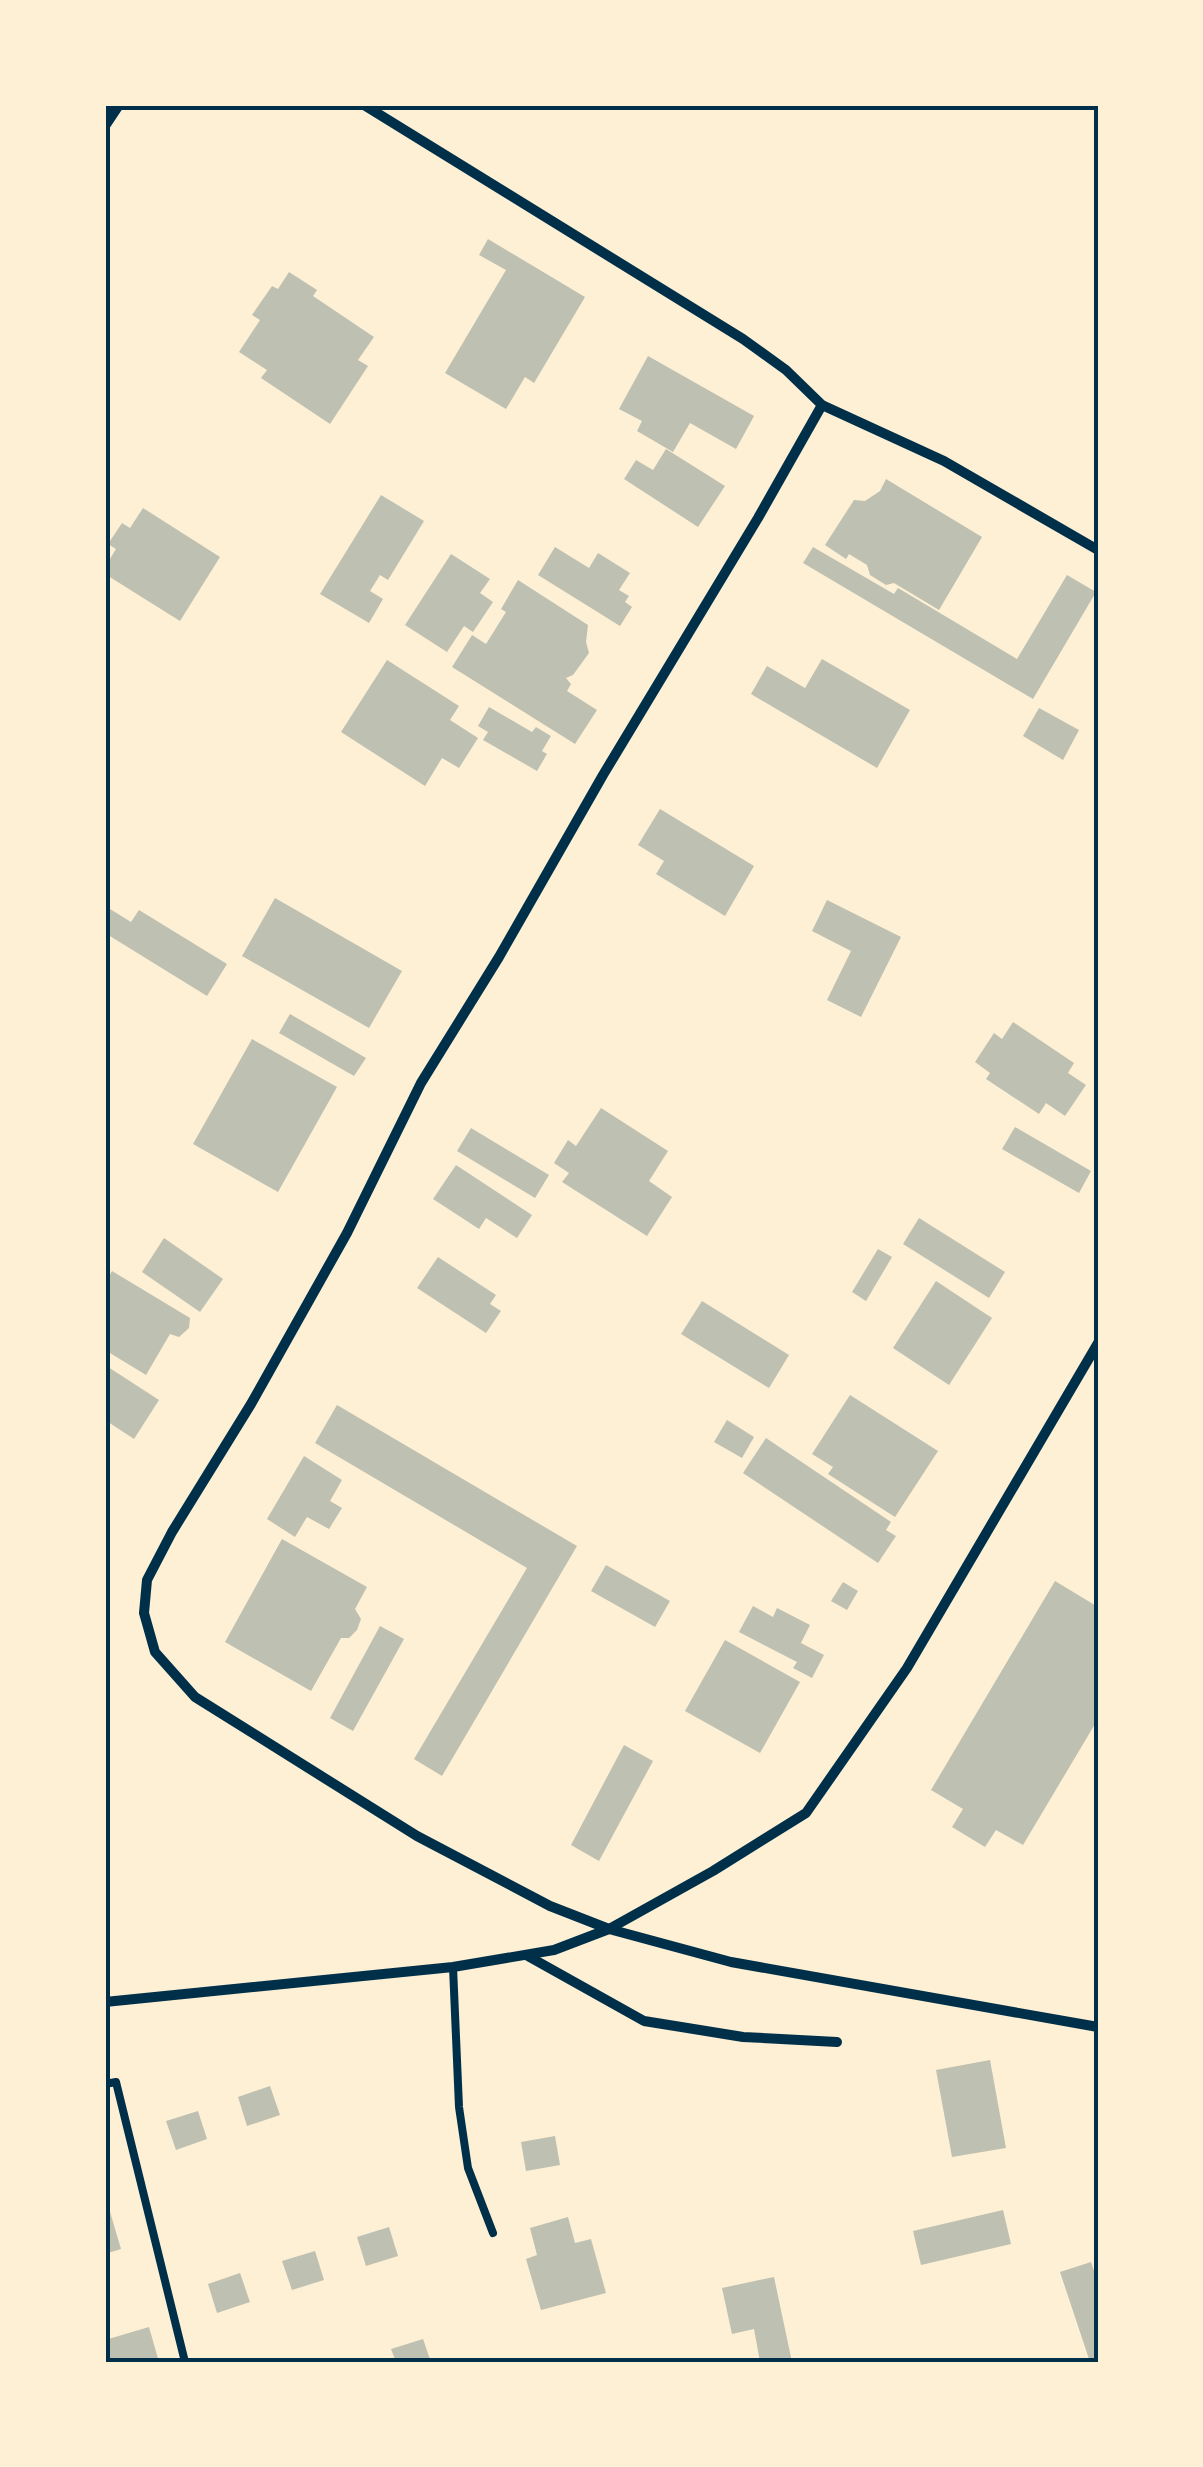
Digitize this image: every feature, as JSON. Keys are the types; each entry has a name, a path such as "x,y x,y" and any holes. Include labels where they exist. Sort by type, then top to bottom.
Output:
{"street":[{"path":"105,126 119,105"},
{"path":"364,105 743,339 786,370 822,405 944,461 1098,550"},
{"path":"822,405 602,775 500,957 421,1084 337,1250 148,1580 144,1613 155,1652 195,1698 418,1836 550,1906 609,1929 731,1962 1098,2027"},
{"path":"105,2002 453,1967 554,1950 609,1929 806,1813 908,1668 1098,1343"},
{"path":"525,1954 644,2022 743,2037 837,2042"}],"lane":[{"path":"453,1967 456,2054 468,2168 493,2234"},
{"path":"105,2084 116,2082 185,2362"}],"building":[{"path":"488,239 585,297 534,383 525,377 506,409 445,373 506,270 479,255"},
{"path":"289,272 317,290 313,296 374,337 358,360 368,366 330,424 261,378 267,370 239,352 260,320 252,315 272,286 278,289"},
{"path":"648,356 754,416 736,449 690,423 673,452 637,431 642,421 619,409"},
{"path":"666,449 725,486 698,527 624,479 636,460 653,470"},
{"path":"886,479 982,537 939,610 894,583 886,585 870,575 867,565 849,554 846,559 825,545 854,500 865,501 880,491"},
{"path":"381,495 424,521 388,580 380,575 370,591 383,599 369,623 320,594"},
{"path":"143,508 220,557 180,621 105,574 116,549 108,544 122,523 130,528"},
{"path":"555,547 589,568 598,553 630,573 619,590 629,596 625,602 632,607 620,626 538,575"},
{"path":"813,547 894,594 898,588 1017,659 1067,575 1096,592 1033,699 803,563"},
{"path":"451,554 490,579 480,593 493,602 473,632 464,626 447,652 405,625"},
{"path":"518,580 588,625 589,653 573,675 566,678 571,684 567,691 597,710 575,744 452,667 472,635 486,644 506,612 501,609"},
{"path":"822,659 910,710 877,768 751,694 767,666 805,688"},
{"path":"387,660 459,706 450,720 478,738 459,768 442,758 425,786 341,732"},
{"path":"489,707 532,732 536,727 551,736 537,771 483,740 488,732 478,726"},
{"path":"1039,708 1079,730 1063,760 1023,736"},
{"path":"660,809 754,866 725,916 656,874 664,861 638,845"},
{"path":"275,898 402,971 369,1028 242,956"},
{"path":"827,900 901,937 861,1017 827,1000 851,951 812,931"},
{"path":"110,909 131,922 139,910 227,964 207,996 105,933 105,917"},
{"path":"290,1014 366,1058 354,1076 279,1033"},
{"path":"1013,1022 1074,1063 1068,1073 1086,1085 1065,1116 1046,1103 1039,1114 986,1079 990,1073 975,1062 994,1033 1002,1039"},
{"path":"252,1039 337,1087 278,1192 193,1144"},
{"path":"601,1108 668,1151 649,1181 672,1197 647,1236 562,1182 569,1173 554,1163 568,1140 576,1146"},
{"path":"1015,1127 1091,1171 1079,1193 1002,1149"},
{"path":"471,1128 549,1175 535,1198 457,1151"},
{"path":"456,1165 532,1215 517,1238 486,1218 479,1229 433,1199"},
{"path":"919,1218 1005,1272 989,1298 903,1244"},
{"path":"164,1238 223,1279 200,1312 142,1272"},
{"path":"878,1249 892,1257 866,1301 852,1292"},
{"path":"438,1257 496,1295 490,1304 501,1311 486,1333 417,1288"},
{"path":"112,1271 190,1318 189,1328 179,1337 170,1334 146,1375 105,1350 105,1283"},
{"path":"936,1281 992,1318 949,1385 893,1348"},
{"path":"702,1301 789,1355 769,1388 681,1334"},
{"path":"105,1365 159,1400 134,1439 105,1420"},
{"path":"850,1395 938,1451 895,1517 828,1474 833,1467 812,1454"},
{"path":"337,1405 577,1546 442,1776 414,1759 527,1568 315,1443"},
{"path":"727,1420 754,1437 742,1458 714,1442"},
{"path":"766,1438 891,1522 886,1530 896,1536 878,1563 743,1473"},
{"path":"304,1456 342,1480 330,1501 342,1508 329,1529 307,1517 295,1537 267,1519"},
{"path":"282,1539 367,1587 355,1609 361,1619 357,1630 349,1638 341,1638 311,1691 225,1642"},
{"path":"606,1565 670,1601 655,1627 591,1591"},
{"path":"1055,1581 1098,1607 1098,1719 1023,1845 996,1830 985,1847 952,1827 963,1809 931,1790"},
{"path":"843,1582 858,1591 847,1610 831,1601"},
{"path":"753,1606 773,1617 777,1608 810,1625 801,1643 824,1655 812,1678 793,1668 797,1662 739,1632"},
{"path":"380,1626 404,1639 353,1731 330,1718"},
{"path":"725,1640 800,1682 760,1753 685,1711"},
{"path":"624,1745 653,1761 599,1861 571,1845"},
{"path":"990,2060 1006,2148 952,2157 936,2070"},
{"path":"270,2086 280,2115 247,2126 238,2097"},
{"path":"198,2111 207,2139 176,2150 166,2121"},
{"path":"555,2136 560,2165 526,2171 521,2142"},
{"path":"105,2195 121,2249 105,2254"},
{"path":"1003,2210 1011,2244 921,2265 913,2231"},
{"path":"568,2217 575,2243 591,2239 606,2293 541,2310 526,2259 537,2255 530,2228"},
{"path":"389,2227 398,2256 366,2266 357,2237"},
{"path":"315,2251 324,2280 292,2290 282,2261"},
{"path":"1091,2262 1098,2283 1098,2362 1090,2362 1060,2272"},
{"path":"240,2273 250,2302 217,2313 208,2284"},
{"path":"774,2277 792,2362 760,2362 754,2329 732,2334 722,2288"},
{"path":"149,2327 159,2362 105,2362 105,2340"},
{"path":"423,2339 431,2362 396,2362 391,2349"}]}
